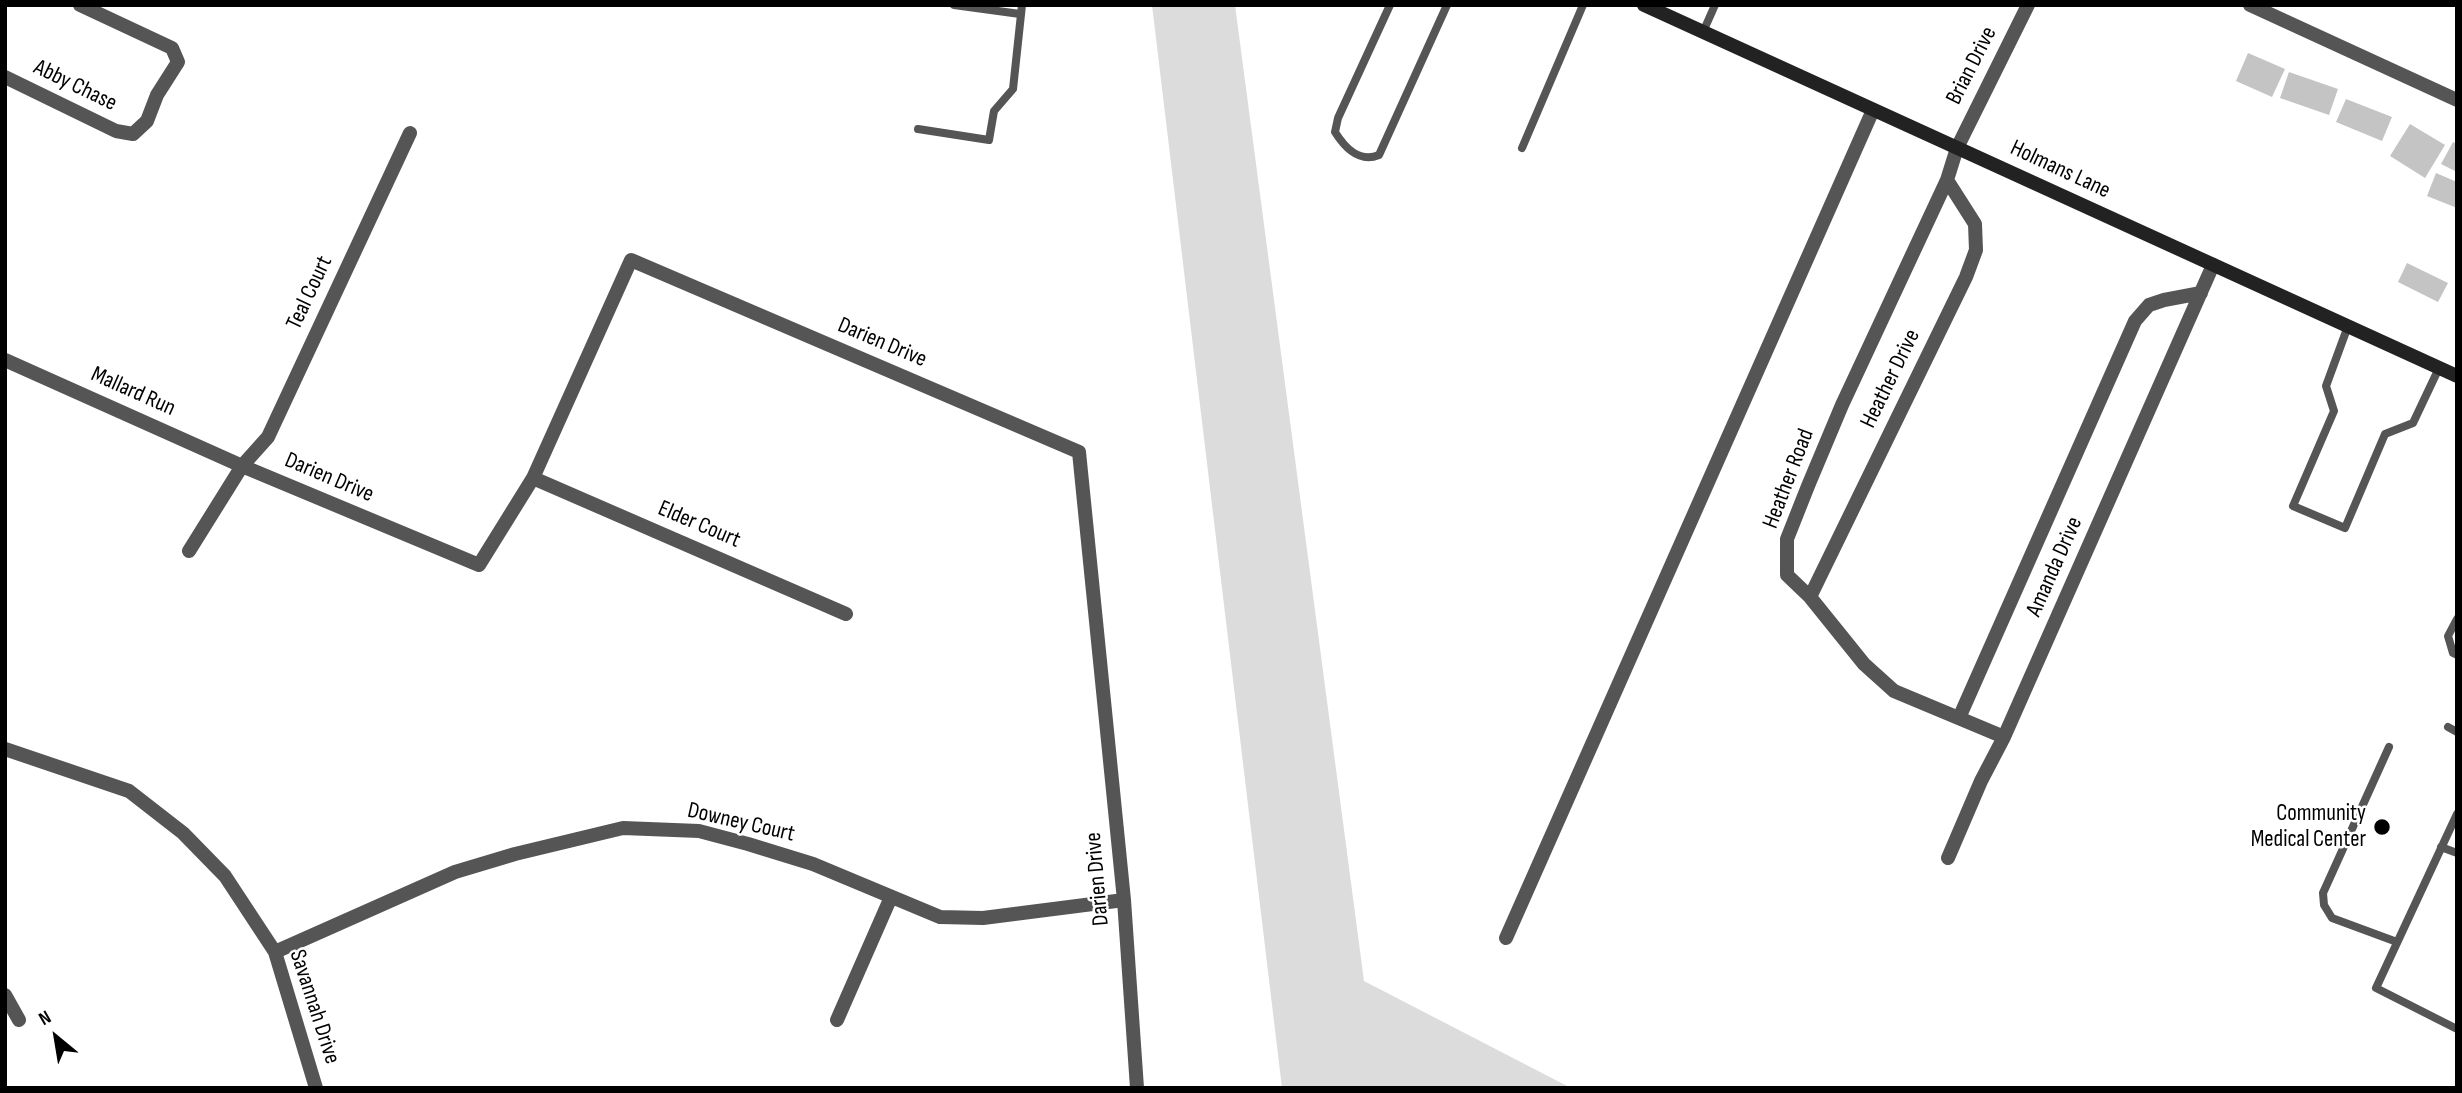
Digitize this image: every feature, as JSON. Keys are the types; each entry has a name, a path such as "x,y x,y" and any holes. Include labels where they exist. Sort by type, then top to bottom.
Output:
{"main road":[{"name":"Holmans Lane","path":"1644,5 1674,11 1703,32 2457,376"}],"street":[{"name":"Abby Chase","path":"5,78 116,131 133,134 147,121 157,95 178,62 172,48 80,5"},
{"name":"Brian Drive","path":"1956,148 2028,5"},
{"path":"2250,5 2457,100"},
{"path":"1506,938 1873,110"},
{"name":"Teal Court","path":"190,551 242,466 268,437 410,133"},
{"name":"Heather Road","path":"1956,148 1947,180 1842,405 1787,538 1787,575 1810,597 1864,664 1894,691 2004,737"},
{"name":"Heather Drive","path":"1810,597 1966,277 1976,250 1975,224 1947,180"},
{"name":"Darien Drive","path":"242,466 479,565 533,478 631,260 1079,452 1124,900 1137,1088"},
{"name":"Amanda Drive","path":"1948,858 2213,265"},
{"name":"Amanda Drive","path":"1959,718 2135,321 2149,305 2201,293"},
{"name":"Mallard Run","path":"5,360 242,466"},
{"name":"Elder Court","path":"533,478 846,614"},
{"name":"Savannah Drive","path":"5,749 129,791 183,833 225,876 275,952 317,1088"},
{"name":"Downey Court","path":"275,952 455,872 515,854 622,828 699,831 748,844 813,864 940,917 993,916 1124,900"},
{"path":"837,1020 891,897"},
{"path":"5,995 19,1020"}],"lane":[{"path":"918,130 989,140 994,111 1013,89 1021,10 954,5"},
{"path":"1390,5 1338,118 1335,132 1348,150 1358,156 1372,158 1380,155 1447,5"},
{"path":"1522,148 1583,5"},
{"path":"1703,32 1715,5"},
{"path":"2348,326 2326,386 2334,411 2293,506 2345,528 2385,434 2413,423 2439,368"},
{"path":"2457,619 2448,636 2453,653 2457,655"},
{"path":"2448,727 2457,732"},
{"path":"2389,747 2323,893 2324,905 2332,918 2397,942"},
{"path":"2457,814 2376,988 2457,1029"},
{"path":"2441,847 2457,853"}],"shaded area":[{"path":"1152,5 1235,5 1364,981 1571,1088 1282,1088"}],"building":[{"path":"2248,53 2285,69 2272,97 2236,81"},
{"path":"2289,72 2338,89 2329,115 2280,98"},
{"path":"2346,99 2392,117 2382,141 2336,122"},
{"path":"2410,124 2445,145 2425,178 2390,156"},
{"path":"2453,142 2457,144 2457,172 2441,164"},
{"path":"2436,173 2457,182 2457,208 2427,196"},
{"path":"2407,263 2448,283 2438,302 2398,282"}],"place":[{"name":"Community Medical Center","path":"2382,827"}]}
